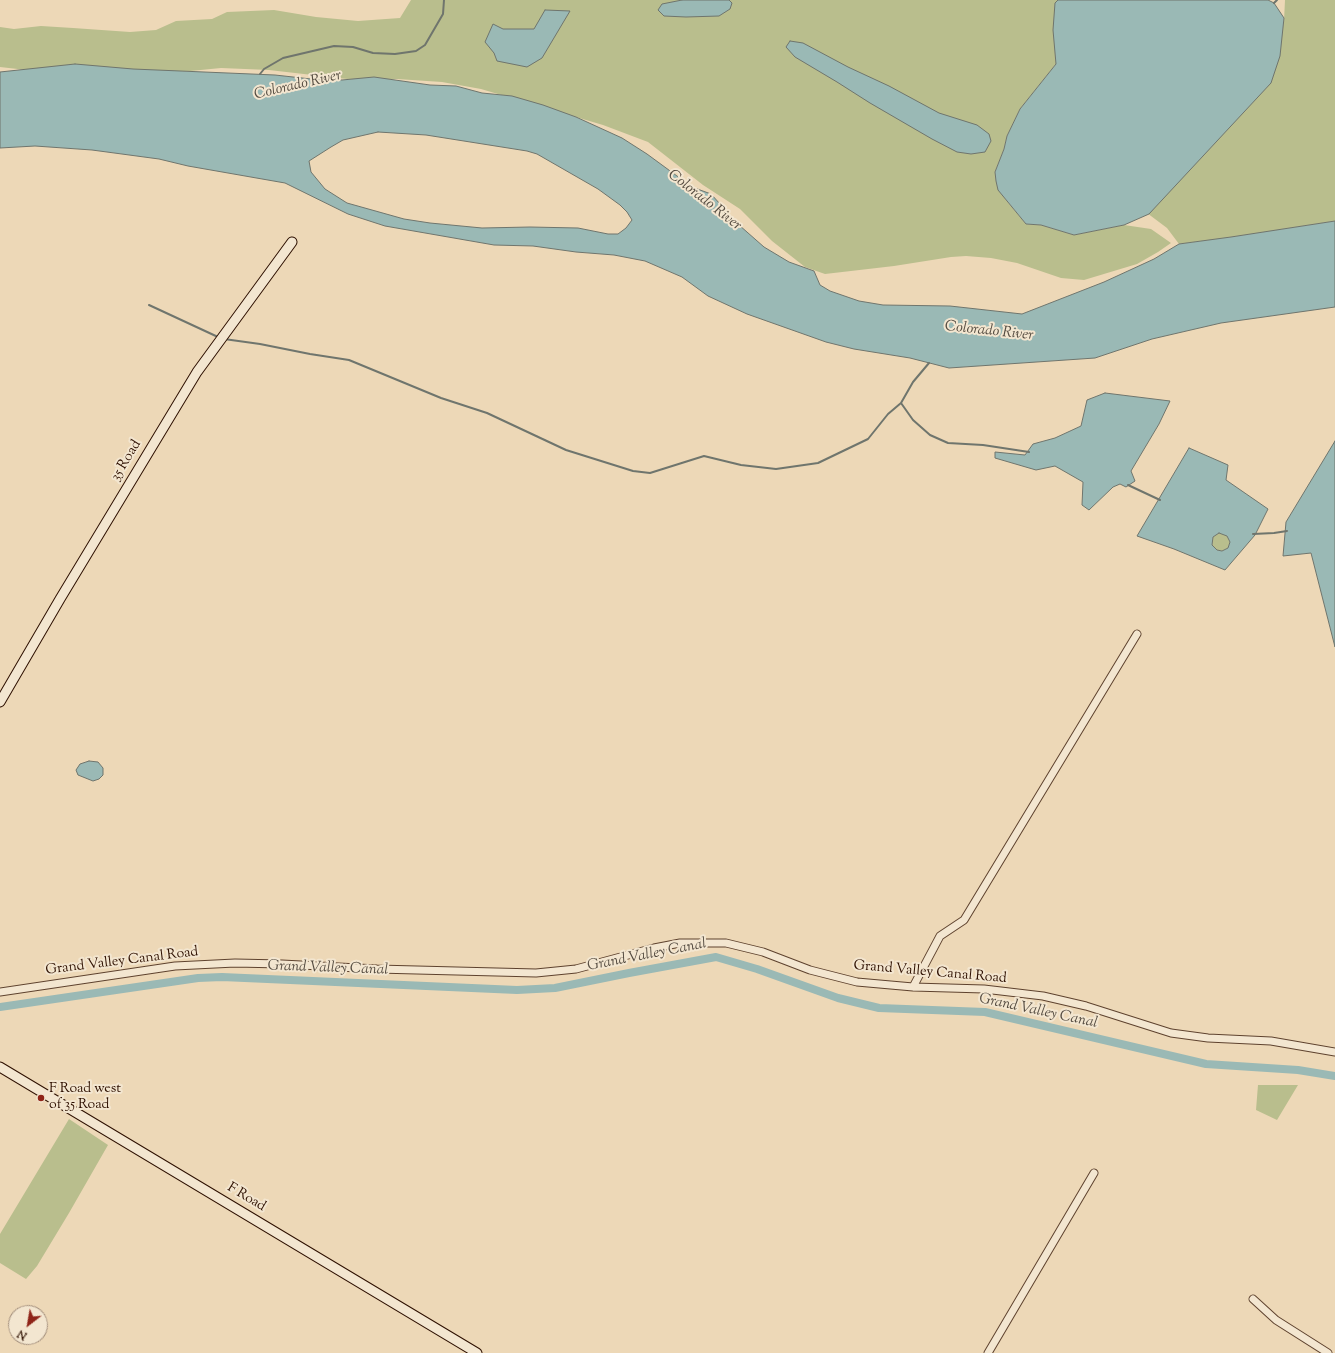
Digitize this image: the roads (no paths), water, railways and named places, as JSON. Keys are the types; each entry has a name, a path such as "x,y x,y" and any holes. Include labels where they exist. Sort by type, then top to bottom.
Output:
{"street":[{"name":"35 Road","path":"0,702 60,599 197,372 292,242"},
{"path":"914,987 940,936 964,920 1137,634"},
{"name":"Grand Valley Canal Road","path":"0,992 175,966 235,963 377,969 536,973 576,969 654,948 680,943 726,943 763,952 810,970 857,982 914,987 984,989 1043,996 1086,1006 1171,1032 1208,1038 1271,1041 1335,1052"},
{"name":"F Road","path":"0,1067 477,1353"},
{"path":"988,1353 1094,1173"},
{"path":"1253,1299 1276,1320 1328,1353"}],"water":[{"path":"682,0 729,0 732,3 730,9 719,16 664,16 658,10 662,4"},
{"path":"1058,0 1268,0 1274,3 1284,18 1280,56 1271,83 1149,214 1124,225 1074,235 1041,225 1026,224 998,190 995,172 1004,149 1007,136 1020,109 1056,64 1053,30 1055,3"},
{"path":"545,10 570,11 542,58 527,67 497,61 494,53 485,42 493,24 503,29 534,29"},
{"path":"790,41 803,43 939,113 977,125 989,134 991,141 985,152 971,154 957,152 870,103 795,57 786,47"},
{"name":"Colorado River","path":"75,64 133,69 275,75 311,79 342,80 374,77 430,85 456,86 482,93 512,96 576,117 622,138 647,154 692,187 711,194 739,225 764,247 789,262 814,271 820,285 830,291 859,301 883,305 950,306 1022,314 1104,282 1154,259 1179,244 1335,221 1335,307 1221,323 1152,339 1095,358 949,368 910,358 854,349 826,342 747,314 708,296 682,277 645,261 614,255 576,252 533,246 494,245 385,226 348,214 285,183 188,166 159,159 92,150 35,146 0,148 0,72","holes":["378,132 426,135 527,151 537,154 598,189 620,205 632,220 626,228 618,234 608,234 578,228 482,228 430,223 404,219 347,203 325,189 311,172 309,161 343,140"]},
{"path":"1105,393 1170,401 1159,424 1131,471 1135,481 1126,487 1120,484 1113,487 1089,510 1082,505 1083,482 1055,466 1036,470 995,458 995,452 1025,455 1033,444 1055,438 1081,426 1087,400"},
{"path":"1335,441 1335,647 1311,553 1283,556 1286,522"},
{"path":"1189,448 1228,465 1226,480 1268,509 1255,535 1225,570 1174,549 1137,536","holes":["1219,533 1227,536 1230,542 1228,548 1222,551 1217,550 1212,545 1213,537"]},
{"path":"89,761 98,762 103,768 103,775 99,779 93,781 78,775 76,770 80,764"}],"waterway":[{"path":"260,74 264,69 283,58 334,46 353,47 373,53 395,54 416,51 425,45 443,14 444,0"},
{"path":"1274,3 1277,0"},
{"path":"149,305 218,337"},
{"path":"224,339 349,360 441,398 487,413 566,450 633,471 650,473 704,456 741,465 776,469 818,463 868,439 888,414 901,403 913,382 929,363"},
{"path":"901,403 913,420 930,435 948,443 983,445 1029,452"},
{"path":"1128,485 1160,500"},
{"path":"1253,534 1287,531"},
{"name":"Grand Valley Canal","path":"0,1007 198,978 222,977 517,990 555,988 716,957 757,969 838,998 879,1008 985,1012 1206,1064 1298,1070 1335,1076"}],"place":[{"name":"F Road west of 35 Road","path":"41,1098"}]}
